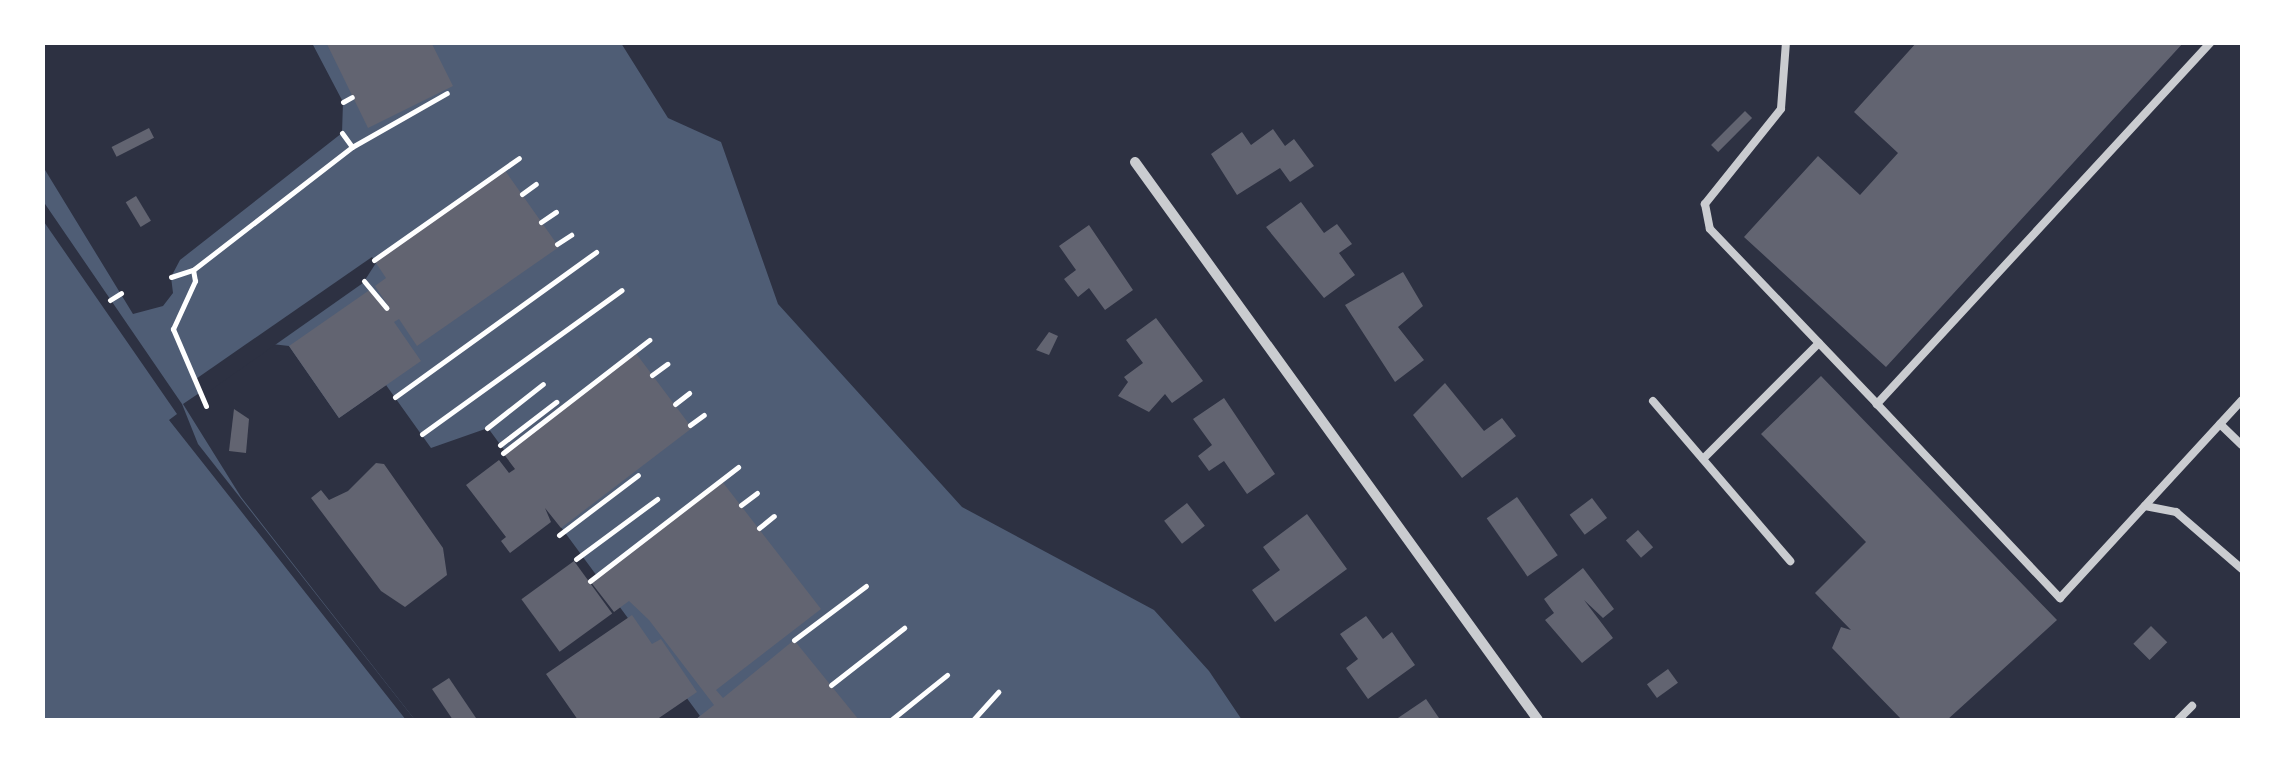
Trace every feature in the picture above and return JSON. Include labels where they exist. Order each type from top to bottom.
[{"type":"street","points":[[1135,162],[1538,720]]},
{"type":"lane","points":[[1786,42],[1782,109],[1705,204],[1710,229],[2060,598],[2242,400]]},
{"type":"lane","points":[[1876,404],[2211,42]]},
{"type":"lane","points":[[1703,460],[1818,343]]},
{"type":"lane","points":[[1652,401],[1790,561]]},
{"type":"lane","points":[[2220,424],[2242,445]]},
{"type":"lane","points":[[2145,506],[2176,512],[2242,569]]},
{"type":"lane","points":[[2178,720],[2192,706]]},
{"type":"path","points":[[171,277],[193,270],[352,147],[447,93]]},
{"type":"path","points":[[343,102],[352,97]]},
{"type":"path","points":[[342,133],[352,147]]},
{"type":"path","points":[[374,260],[519,158]]},
{"type":"path","points":[[522,194],[536,184]]},
{"type":"path","points":[[542,222],[556,212]]},
{"type":"path","points":[[557,244],[572,235]]},
{"type":"path","points":[[395,397],[596,252]]},
{"type":"path","points":[[193,270],[194,281],[173,329],[206,406]]},
{"type":"path","points":[[364,281],[388,308]]},
{"type":"path","points":[[422,434],[622,290]]},
{"type":"path","points":[[110,300],[120,293]]},
{"type":"path","points":[[503,453],[649,340]]},
{"type":"path","points":[[652,375],[667,364]]},
{"type":"path","points":[[488,428],[543,384]]},
{"type":"path","points":[[675,404],[689,393]]},
{"type":"path","points":[[500,445],[556,402]]},
{"type":"path","points":[[690,424],[704,415]]},
{"type":"path","points":[[590,581],[738,467]]},
{"type":"path","points":[[560,535],[638,475]]},
{"type":"path","points":[[741,505],[757,493]]},
{"type":"path","points":[[576,559],[657,499]]},
{"type":"path","points":[[759,528],[774,516]]},
{"type":"path","points":[[794,640],[866,586]]},
{"type":"path","points":[[830,685],[904,628]]},
{"type":"path","points":[[891,720],[948,675]]},
{"type":"path","points":[[973,720],[998,692]]},
{"type":"water","points":[[312,43],[621,43],[668,118],[721,142],[778,304],[962,507],[1154,610],[1209,671],[1242,720],[695,720],[700,716],[488,428],[431,448],[386,385],[339,418],[289,346],[272,344],[183,404],[241,497],[415,720],[43,720],[42,165],[133,314],[163,306],[173,293],[171,277],[180,260],[342,133],[343,102]]},
{"type":"pier","points":[[43,201],[182,404],[198,444],[415,720],[406,720],[169,420],[177,414],[42,219]]},
{"type":"pier","points":[[372,257],[376,263],[363,283],[201,397],[193,381]]},
{"type":"building","points":[[326,42],[431,42],[453,86],[368,128]]},
{"type":"building","points":[[1917,42],[2184,42],[1886,367],[1744,237],[1818,156],[1860,195],[1898,153],[1854,112]]},
{"type":"building","points":[[1745,111],[1752,118],[1718,152],[1711,145]]},
{"type":"building","points":[[149,128],[154,138],[117,157],[112,147]]},
{"type":"building","points":[[1273,129],[1285,146],[1294,139],[1314,166],[1290,182],[1280,168],[1237,195],[1211,154],[1242,132],[1251,145]]},
{"type":"building","points":[[504,169],[559,247],[417,346],[399,319],[394,322],[421,361],[339,418],[289,346],[371,289],[389,307],[375,286],[386,278],[374,260]]},
{"type":"building","points":[[136,196],[151,221],[141,227],[126,202]]},
{"type":"building","points":[[1301,202],[1324,233],[1337,224],[1352,244],[1339,253],[1355,275],[1324,298],[1266,227]]},
{"type":"building","points":[[1089,225],[1133,290],[1105,310],[1089,288],[1078,297],[1064,279],[1076,270],[1059,246]]},
{"type":"building","points":[[1403,272],[1423,306],[1398,327],[1424,360],[1395,382],[1345,305]]},
{"type":"building","points":[[1156,318],[1203,381],[1172,403],[1165,394],[1149,412],[1118,396],[1128,382],[1124,377],[1143,363],[1126,340]]},
{"type":"building","points":[[1049,332],[1058,336],[1049,355],[1036,350]]},
{"type":"building","points":[[635,352],[692,428],[561,528],[545,508],[551,522],[510,553],[501,541],[506,537],[466,485],[499,460],[509,473],[515,469],[503,453]]},
{"type":"building","points":[[1821,376],[2057,620],[1947,720],[1902,720],[1832,648],[1841,627],[1851,630],[1815,593],[1866,542],[1761,434]]},
{"type":"building","points":[[1445,383],[1484,431],[1502,418],[1516,436],[1462,478],[1413,415]]},
{"type":"building","points":[[1224,398],[1275,474],[1247,494],[1224,461],[1209,471],[1198,456],[1212,445],[1193,419]]},
{"type":"building","points":[[234,409],[249,419],[246,453],[229,451]]},
{"type":"building","points":[[376,463],[384,464],[443,548],[447,575],[405,607],[381,591],[311,498],[321,490],[329,500],[348,491]]},
{"type":"building","points":[[721,480],[821,609],[716,690],[723,698],[794,640],[859,720],[695,720],[714,705],[649,620],[629,601],[614,612],[590,581]]},
{"type":"building","points":[[1517,497],[1558,555],[1527,576],[1487,518]]},
{"type":"building","points":[[1592,498],[1607,518],[1585,535],[1570,515]]},
{"type":"building","points":[[1187,503],[1205,526],[1182,544],[1164,521]]},
{"type":"building","points":[[1307,514],[1347,569],[1275,622],[1252,590],[1280,570],[1263,547]]},
{"type":"building","points":[[1638,530],[1653,547],[1641,558],[1626,540]]},
{"type":"building","points":[[574,561],[612,614],[560,652],[521,599]]},
{"type":"building","points":[[1583,568],[1614,609],[1603,618],[1584,600],[1613,638],[1582,663],[1545,620],[1554,613],[1544,599]]},
{"type":"building","points":[[632,615],[652,644],[661,639],[697,692],[656,720],[578,720],[546,674]]},
{"type":"building","points":[[1366,616],[1383,639],[1392,632],[1415,665],[1368,699],[1346,668],[1358,659],[1340,634]]},
{"type":"building","points":[[2151,626],[2167,642],[2150,660],[2133,644]]},
{"type":"building","points":[[1668,669],[1678,683],[1657,698],[1647,684]]},
{"type":"building","points":[[449,678],[476,718],[453,720],[432,689]]},
{"type":"building","points":[[1426,699],[1439,718],[1395,720]]}]
